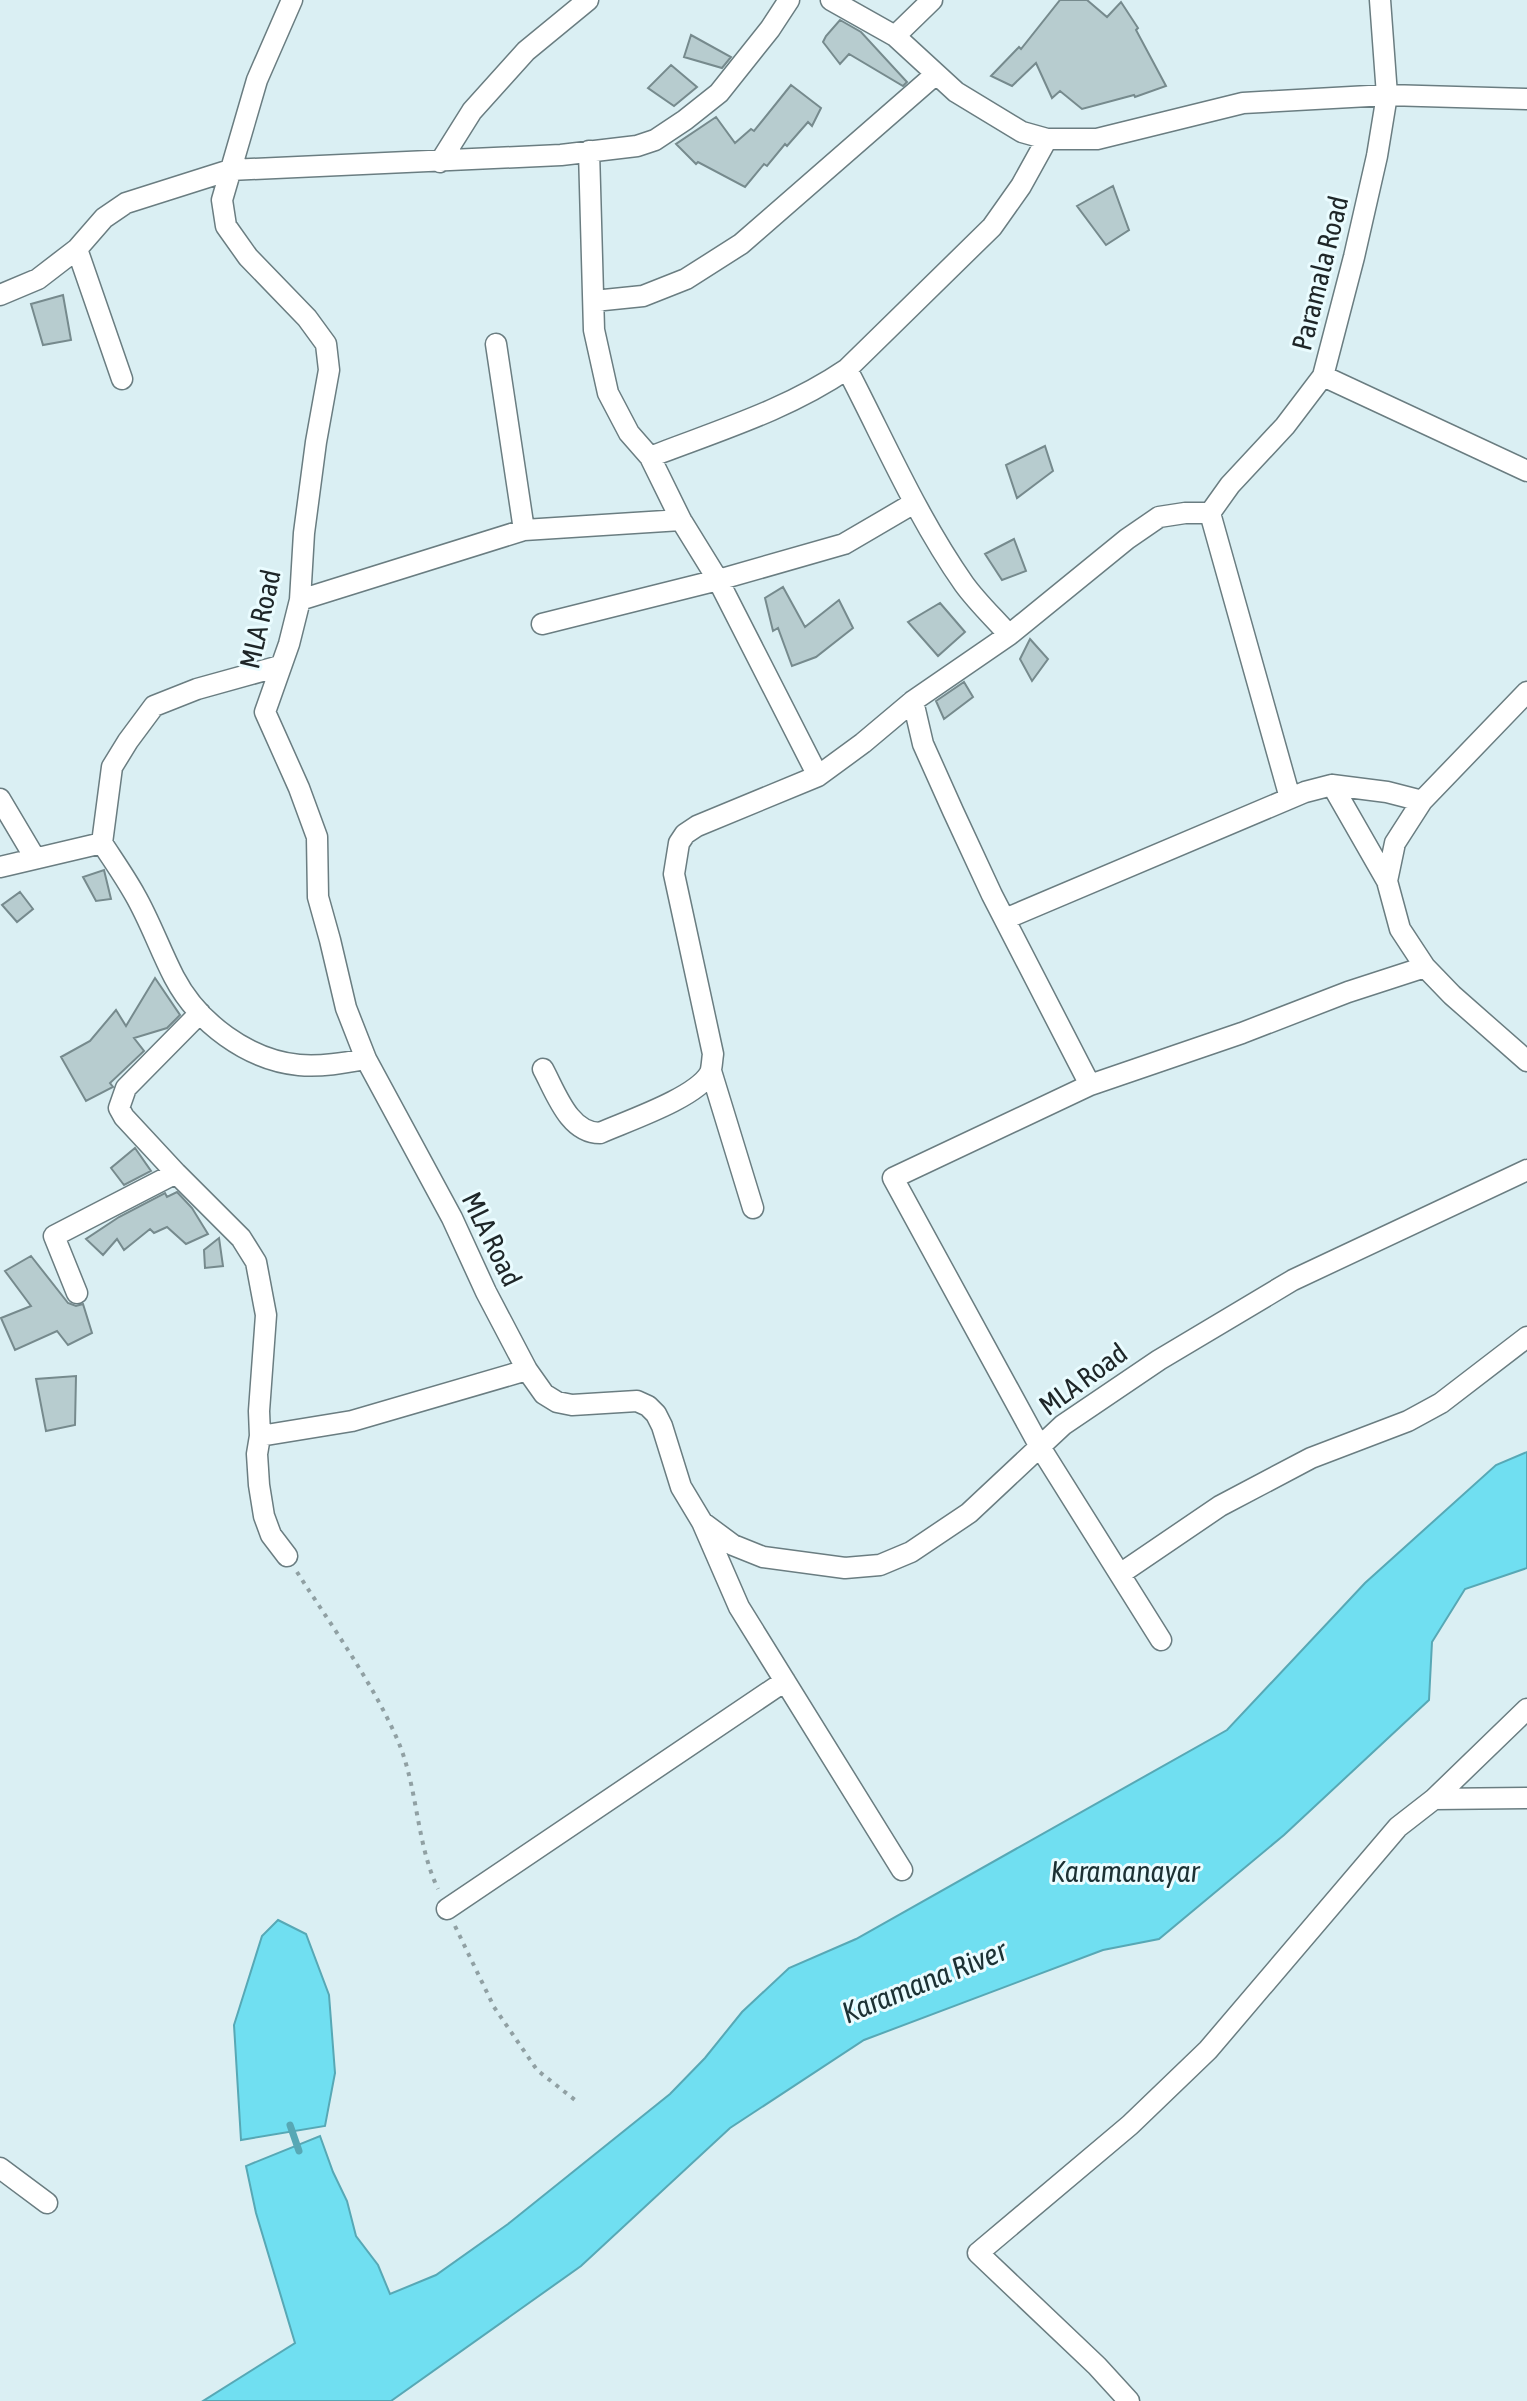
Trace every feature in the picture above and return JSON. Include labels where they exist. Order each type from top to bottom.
[{"type":"street","name":"MLA Road","points":[[292,0],[257,80],[222,200],[226,226],[248,257],[307,318],[326,344],[329,370],[304,533],[300,600],[289,644],[265,712],[317,837],[318,897],[346,1008],[366,1059],[452,1218],[527,1370],[544,1394],[557,1402],[572,1405],[637,1401],[648,1406],[662,1426],[681,1487],[702,1522],[733,1545],[763,1557],[845,1568],[880,1565],[911,1552],[969,1513],[1063,1425],[1159,1360],[1293,1280],[1527,1170]]},
{"type":"street","points":[[440,162],[472,111],[526,51],[588,0]]},
{"type":"street","points":[[0,295],[38,279],[77,249],[104,218],[126,203],[230,170],[440,162],[589,151],[637,146],[655,140],[719,93],[789,0]]},
{"type":"street","points":[[831,0],[895,36],[956,92],[1022,132],[1047,139],[1097,139],[1243,103],[1387,95],[1527,99]]},
{"type":"street","points":[[895,36],[932,0]]},
{"type":"street","name":"Paramala Road","points":[[1210,513],[1230,485],[1285,426],[1323,376],[1354,257],[1387,95],[1380,0]]},
{"type":"street","points":[[594,301],[643,296],[686,279],[741,244],[936,74]]},
{"type":"street","points":[[650,457],[766,413],[825,384],[847,369],[992,227],[1021,186],[1047,139]]},
{"type":"street","points":[[589,151],[594,330],[608,393],[629,433],[650,457],[681,520],[718,580],[818,776]]},
{"type":"street","points":[[77,249],[122,379]]},
{"type":"street","points":[[496,344],[524,530]]},
{"type":"street","points":[[847,369],[914,503],[966,587],[1009,635]]},
{"type":"street","points":[[1323,376],[1527,471]]},
{"type":"street","points":[[542,624],[718,580],[844,544],[914,503]]},
{"type":"street","points":[[753,1208],[711,1071],[713,1054],[674,874],[679,843],[685,834],[697,826],[818,776],[913,701],[1009,635],[1127,539],[1159,517],[1185,513],[1210,513],[1290,798]]},
{"type":"street","points":[[300,600],[524,530],[681,520]]},
{"type":"street","points":[[280,666],[197,689],[154,706],[112,767],[102,843],[135,895],[176,980],[211,1025],[246,1049],[275,1061],[302,1065],[366,1059]]},
{"type":"street","points":[[1387,881],[1395,843],[1422,801],[1527,692]]},
{"type":"street","points":[[913,701],[923,744],[1005,919],[1090,1085]]},
{"type":"street","points":[[1332,785],[1387,881],[1400,929],[1425,967],[1527,1061]]},
{"type":"street","points":[[1005,919],[1290,798],[1332,785],[1387,792],[1422,801]]},
{"type":"street","points":[[0,799],[35,858]]},
{"type":"street","points":[[0,867],[102,843]]},
{"type":"street","points":[[1161,1640],[1040,1447],[893,1178],[1090,1085],[1425,967]]},
{"type":"street","points":[[200,1013],[126,1088],[119,1108],[176,1173],[241,1238],[256,1262],[266,1315],[257,1454],[259,1485],[271,1535],[287,1556]]},
{"type":"street","points":[[543,1069],[576,1124],[591,1133],[600,1133],[678,1099],[701,1084],[711,1071]]},
{"type":"street","points":[[77,1293],[54,1236],[176,1173]]},
{"type":"street","points":[[1120,1574],[1220,1506],[1298,1464],[1408,1421],[1441,1403],[1527,1337]]},
{"type":"street","points":[[260,1436],[352,1421],[527,1370]]},
{"type":"street","points":[[702,1522],[739,1607],[902,1870]]},
{"type":"street","points":[[447,1909],[785,1681]]},
{"type":"street","points":[[1129,2401],[1097,2366],[978,2253],[1130,2125],[1208,2050],[1398,1827],[1434,1799],[1527,1709]]},
{"type":"street","points":[[1434,1799],[1527,1798]]},
{"type":"street","points":[[0,2168],[47,2203]]},
{"type":"path","points":[[287,1556],[356,1662],[398,1742],[419,1818],[429,1871],[494,2007],[537,2070],[575,2100]]},
{"type":"water","name":"Karamanayar","points":[[1527,1452],[1527,1568],[1465,1589],[1432,1642],[1429,1700],[1284,1835],[1159,1939],[1103,1950],[864,2040],[730,2128],[581,2266],[391,2401],[203,2401],[295,2343],[256,2213],[246,2166],[320,2136],[347,2201],[356,2236],[378,2265],[390,2294],[436,2275],[508,2224],[670,2094],[705,2058],[742,2012],[789,1968],[856,1939],[1227,1730],[1365,1583],[1496,1465]]},
{"type":"water","points":[[278,1920],[306,1934],[329,1995],[335,2073],[325,2126],[241,2140],[234,2025],[262,1936]]},
{"type":"building","points":[[1060,0],[1087,0],[1107,17],[1121,2],[1138,28],[1136,30],[1166,86],[1135,97],[1082,109],[1060,91],[1052,98],[1036,63],[1012,86],[991,76],[1019,47],[1021,49]]},
{"type":"building","points":[[840,20],[861,32],[907,82],[903,86],[849,54],[840,64],[823,42]]},
{"type":"building","points":[[691,35],[731,57],[722,68],[684,57]]},
{"type":"building","points":[[671,65],[697,87],[674,106],[648,88]]},
{"type":"building","points":[[791,85],[821,108],[812,126],[808,122],[745,187],[698,162],[696,164],[676,144],[716,117],[735,143],[751,129],[754,131]]},
{"type":"building","points":[[1113,186],[1129,230],[1106,245],[1077,206]]},
{"type":"building","points":[[63,295],[71,340],[43,345],[31,304]]},
{"type":"building","points":[[1045,446],[1053,471],[1017,498],[1006,465]]},
{"type":"building","points":[[1014,539],[1026,571],[1002,580],[985,554]]},
{"type":"building","points":[[783,587],[805,627],[839,600],[853,628],[816,657],[792,666],[778,628],[773,631],[765,598]]},
{"type":"building","points":[[940,603],[965,632],[938,656],[908,622]]},
{"type":"building","points":[[1030,639],[1048,659],[1032,681],[1020,659]]},
{"type":"building","points":[[964,682],[973,697],[944,719],[936,701]]},
{"type":"building","points":[[104,870],[111,899],[96,901],[83,877]]},
{"type":"building","points":[[20,892],[33,909],[17,922],[2,905]]},
{"type":"building","points":[[155,978],[180,1015],[167,1028],[134,1038],[144,1051],[110,1083],[113,1087],[86,1101],[61,1057],[90,1041],[116,1010],[126,1026]]},
{"type":"building","points":[[135,1148],[151,1171],[124,1185],[111,1168]]},
{"type":"building","points":[[177,1192],[192,1208],[208,1234],[186,1244],[167,1227],[154,1233],[150,1229],[124,1250],[117,1239],[103,1255],[86,1239],[119,1217],[165,1193],[167,1197]]},
{"type":"building","points":[[219,1238],[223,1266],[205,1268],[204,1250]]},
{"type":"building","points":[[31,1256],[68,1303],[76,1306],[83,1304],[92,1333],[68,1345],[57,1331],[15,1350],[1,1318],[31,1306],[5,1271]]},
{"type":"building","points":[[76,1376],[75,1425],[46,1431],[36,1379]]},
{"type":"waterway","points":[[290,2125],[299,2151]]},
{"type":"water label","name":"Karamana River","points":[[924,1981]]}]
